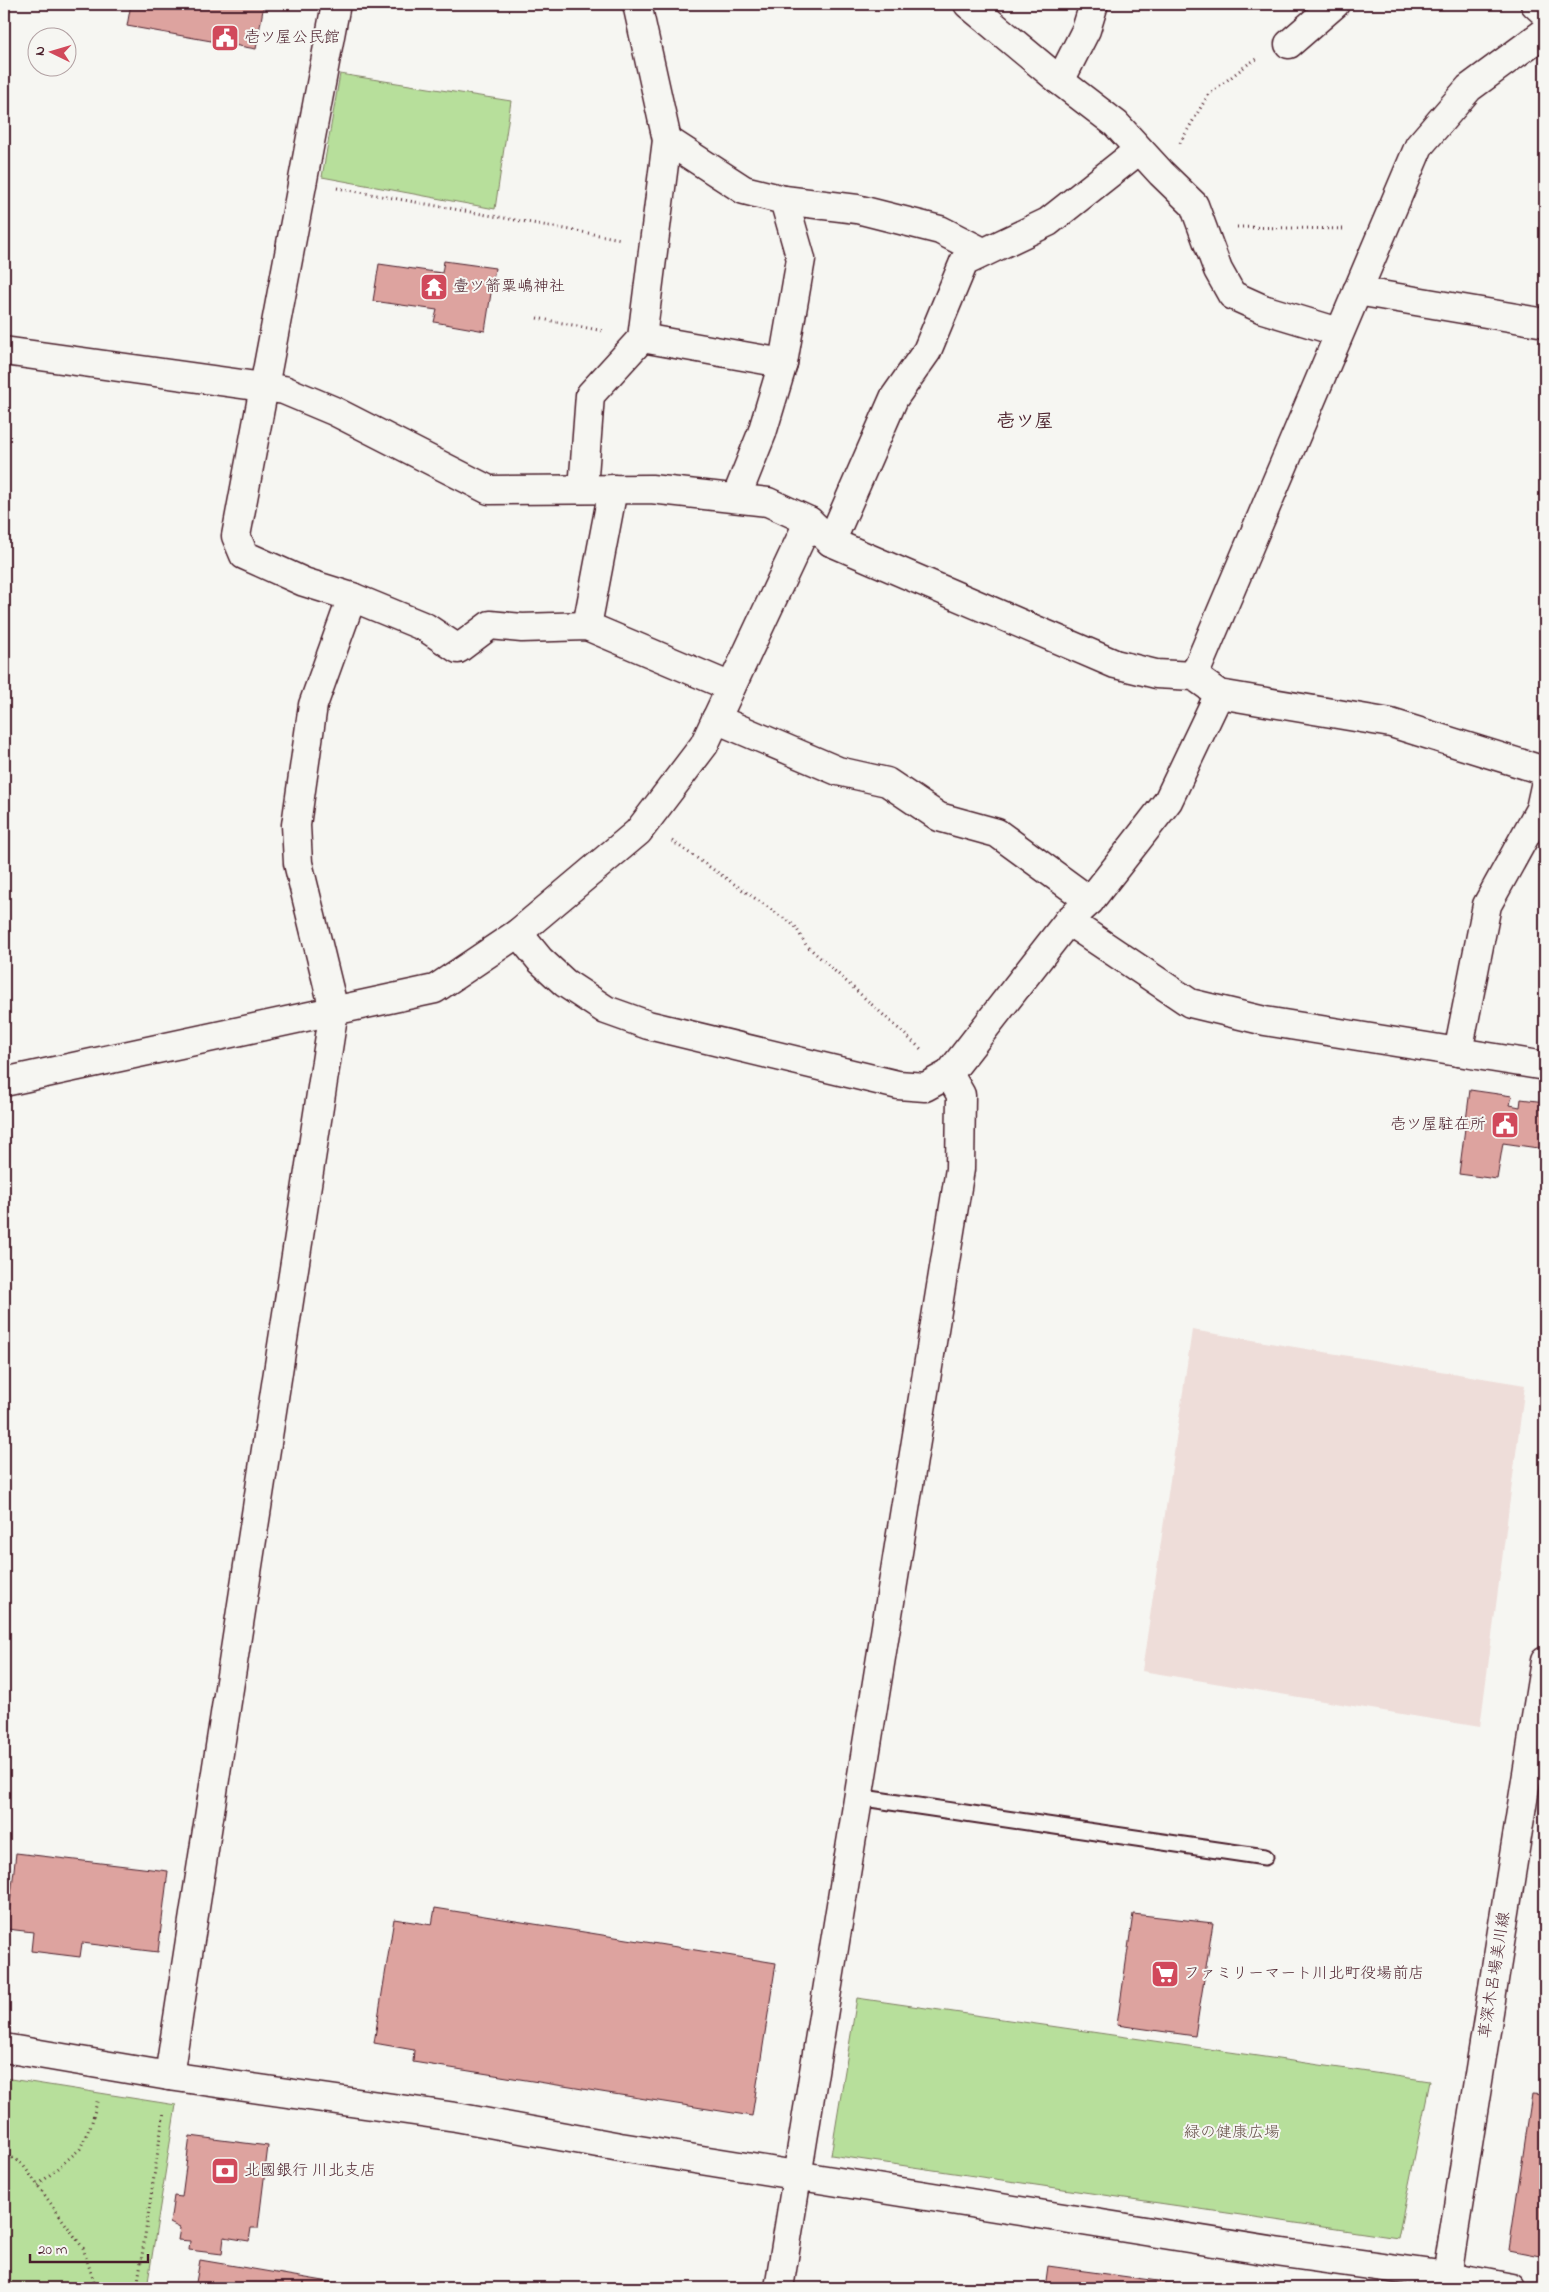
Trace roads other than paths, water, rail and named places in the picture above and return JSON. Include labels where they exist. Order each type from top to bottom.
[{"type":"street","points":[[336,4],[236,536],[244,555],[304,582],[352,597],[425,627],[458,649],[490,625],[522,628],[586,626],[731,687]]},
{"type":"street","points":[[583,489],[590,395],[642,338],[667,140],[637,4]]},
{"type":"street","points":[[968,4],[1060,81],[1116,124],[1160,174],[1194,205],[1218,270],[1232,295],[1263,309],[1339,332]]},
{"type":"street","points":[[1060,81],[1086,30],[1094,4]]},
{"type":"street","points":[[1289,44],[1335,4]]},
{"type":"street","points":[[1535,4],[1545,13]]},
{"type":"street","points":[[1194,676],[1339,332],[1420,146],[1469,88],[1545,32]]},
{"type":"street","points":[[667,140],[744,190],[784,200],[857,209],[940,230],[983,252]]},
{"type":"street","points":[[831,542],[894,398],[927,351],[964,262],[1048,222],[1139,150]]},
{"type":"street","points":[[736,498],[762,433],[783,363],[801,259],[784,200]]},
{"type":"street","points":[[1357,291],[1545,323]]},
{"type":"street","points":[[642,338],[783,363]]},
{"type":"street","points":[[4,351],[284,390],[334,411],[489,490],[651,490],[768,502],[809,521],[831,542],[1115,664],[1156,674],[1194,676],[1220,694],[1391,723],[1545,771]]},
{"type":"street","points":[[586,626],[613,489]]},
{"type":"street","points":[[4,1082],[435,989],[518,933],[638,832],[704,745],[809,521]]},
{"type":"street","points":[[169,2076],[334,1010],[298,863],[296,825],[313,706],[352,597]]},
{"type":"street","points":[[518,933],[540,960],[565,983],[606,1010],[648,1025],[898,1085],[925,1087],[949,1074],[1068,921],[1090,901],[1168,801],[1220,694]]},
{"type":"street","points":[[716,719],[838,772],[887,782],[939,817],[997,833],[1090,901]]},
{"type":"street","points":[[1458,1052],[1488,905],[1540,809],[1545,786]]},
{"type":"street","points":[[1068,921],[1190,1003],[1265,1021],[1545,1066]]},
{"type":"street","points":[[779,2288],[960,1168],[960,1095],[949,1074]]},
{"type":"street","name":"草深木呂場美川線","points":[[1446,2282],[1545,1661]]},
{"type":"street","points":[[4,2048],[169,2076],[456,2118],[620,2147],[1276,2252],[1446,2282],[1512,2288]]},
{"type":"lane","points":[[857,1797],[1265,1857]]},
{"type":"place","name":"壱ツ屋公民館","points":[[225,38]]},
{"type":"place","name":"壹ツ箭粟嶋神社","points":[[434,287]]},
{"type":"place","name":"壱ツ屋駐在所","points":[[1505,1125]]},
{"type":"place","name":"ファミリーマート川北町役場前店","points":[[1165,1974]]},
{"type":"place","name":"北國銀行 川北支店","points":[[225,2171]]},
{"type":"district","name":"壱ツ屋","points":[[1025,422]]},
{"type":"park label","name":"緑の健康広場","points":[[1232,2133]]}]
